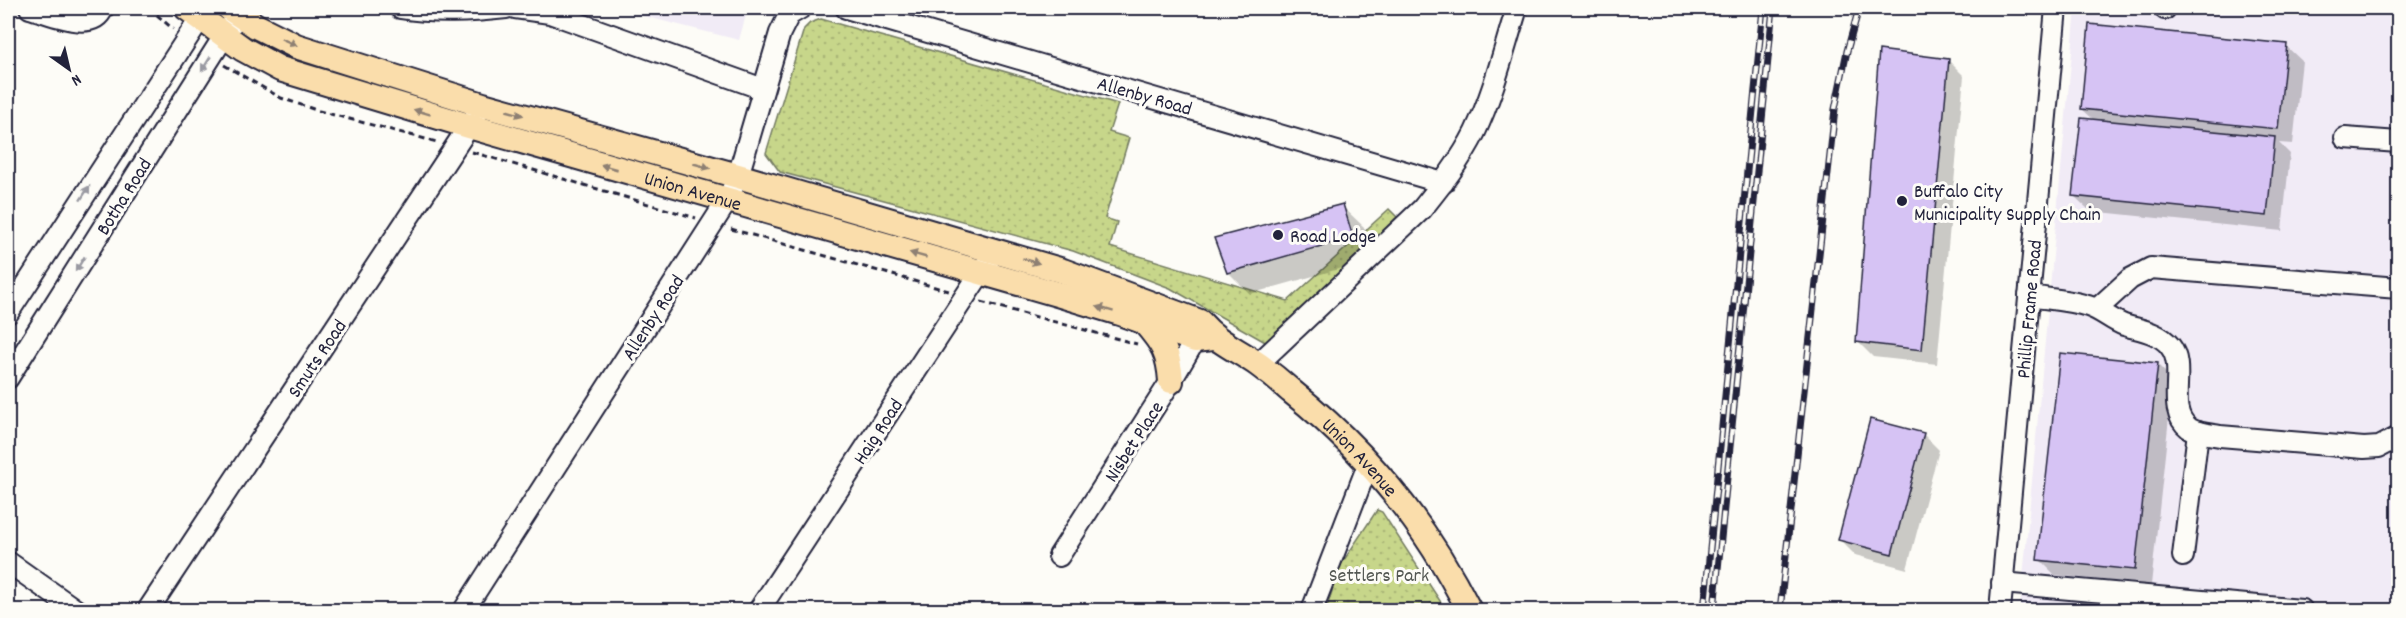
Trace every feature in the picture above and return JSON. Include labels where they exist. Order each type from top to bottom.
[{"type":"main road","name":"Union Avenue","points":[[198,11],[243,49],[280,69],[469,126],[981,273],[1141,334],[1203,333]]},
{"type":"main road","name":"Union Avenue","points":[[233,11],[256,26],[296,46],[483,105],[738,176],[1063,271],[1203,333],[1258,364],[1340,431],[1369,462],[1424,534],[1469,610]]},
{"type":"main road","points":[[1141,334],[1166,349],[1170,359],[1171,381]]},
{"type":"street","points":[[30,8],[80,21],[89,21],[98,17],[103,8]]},
{"type":"street","points":[[400,8],[420,11],[467,12],[506,8]]},
{"type":"street","points":[[515,8],[550,13],[763,89]]},
{"type":"street","name":"Allenby Road","points":[[846,8],[1443,183]]},
{"type":"street","points":[[1258,364],[1422,209],[1443,183],[1475,132],[1490,97],[1517,8]]},
{"type":"street","name":"Phillip Frame Road","points":[[2000,610],[2056,8]]},
{"type":"street","name":"Allenby Road","points":[[464,610],[727,201],[738,176],[780,33],[793,10]]},
{"type":"street","name":"Botha Road","points":[[8,313],[185,40],[198,11]]},
{"type":"street","name":"Botha Road","points":[[8,378],[210,58],[224,35],[233,11]]},
{"type":"street","name":"Smuts Road","points":[[148,610],[483,105]]},
{"type":"street","points":[[2345,138],[2398,142]]},
{"type":"street","name":"Haig Road","points":[[759,610],[995,250]]},
{"type":"street","points":[[2097,309],[2130,279],[2151,268],[2398,288]]},
{"type":"street","points":[[2029,296],[2086,305],[2122,324],[2152,333],[2163,339],[2171,347],[2176,360],[2178,405],[2181,418],[2188,427],[2198,432],[2220,436],[2364,448],[2379,447],[2398,437]]},
{"type":"street","name":"Nisbet Place","points":[[1059,556],[1203,333]]},
{"type":"street","points":[[2183,556],[2198,432]]},
{"type":"street","points":[[1310,608],[1369,462]]},
{"type":"street","points":[[8,562],[76,610]]},
{"type":"street","points":[[2002,583],[2302,610]]},
{"type":"path","points":[[149,8],[185,40]]},
{"type":"path","points":[[210,58],[281,98],[319,111],[455,147],[685,213],[712,224],[851,262],[999,308],[1141,334]]},
{"type":"shaded area","points":[[611,8],[748,8],[739,40]]},
{"type":"shaded area","points":[[2076,8],[2398,8],[2398,610],[2020,610]]},
{"type":"green space","points":[[821,19],[1118,104],[1109,132],[1129,138],[1105,218],[1117,222],[1110,247],[1288,301],[1389,209],[1399,219],[1267,343],[1170,288],[1073,251],[780,172],[766,153],[804,29],[810,23]]},
{"type":"green space","name":"Settlers Park","points":[[1377,510],[1382,512],[1446,610],[1326,610],[1340,566]]},
{"type":"building","points":[[2089,24],[2287,44],[2278,129],[2081,109]]},
{"type":"building","name":"Buffalo City Municipality Supply Chain","points":[[1879,50],[1949,59],[1922,350],[1856,342]]},
{"type":"building","points":[[2081,118],[2275,137],[2267,216],[2072,196]]},
{"type":"building","name":"Road Lodge","points":[[1343,204],[1353,237],[1227,273],[1214,238]]},
{"type":"building","points":[[2060,353],[2158,363],[2135,570],[2037,560]]},
{"type":"building","points":[[1870,419],[1924,433],[1892,554],[1838,540]]},
{"type":"railway","points":[[1704,610],[1763,8]]},
{"type":"railway","points":[[1714,610],[1773,8]]},
{"type":"railway","points":[[1780,610],[1835,109],[1859,8]]},
{"type":"place","name":"Buffalo City Municipality Supply Chain","points":[[1902,201]]},
{"type":"place","name":"Road Lodge","points":[[1278,235]]}]
